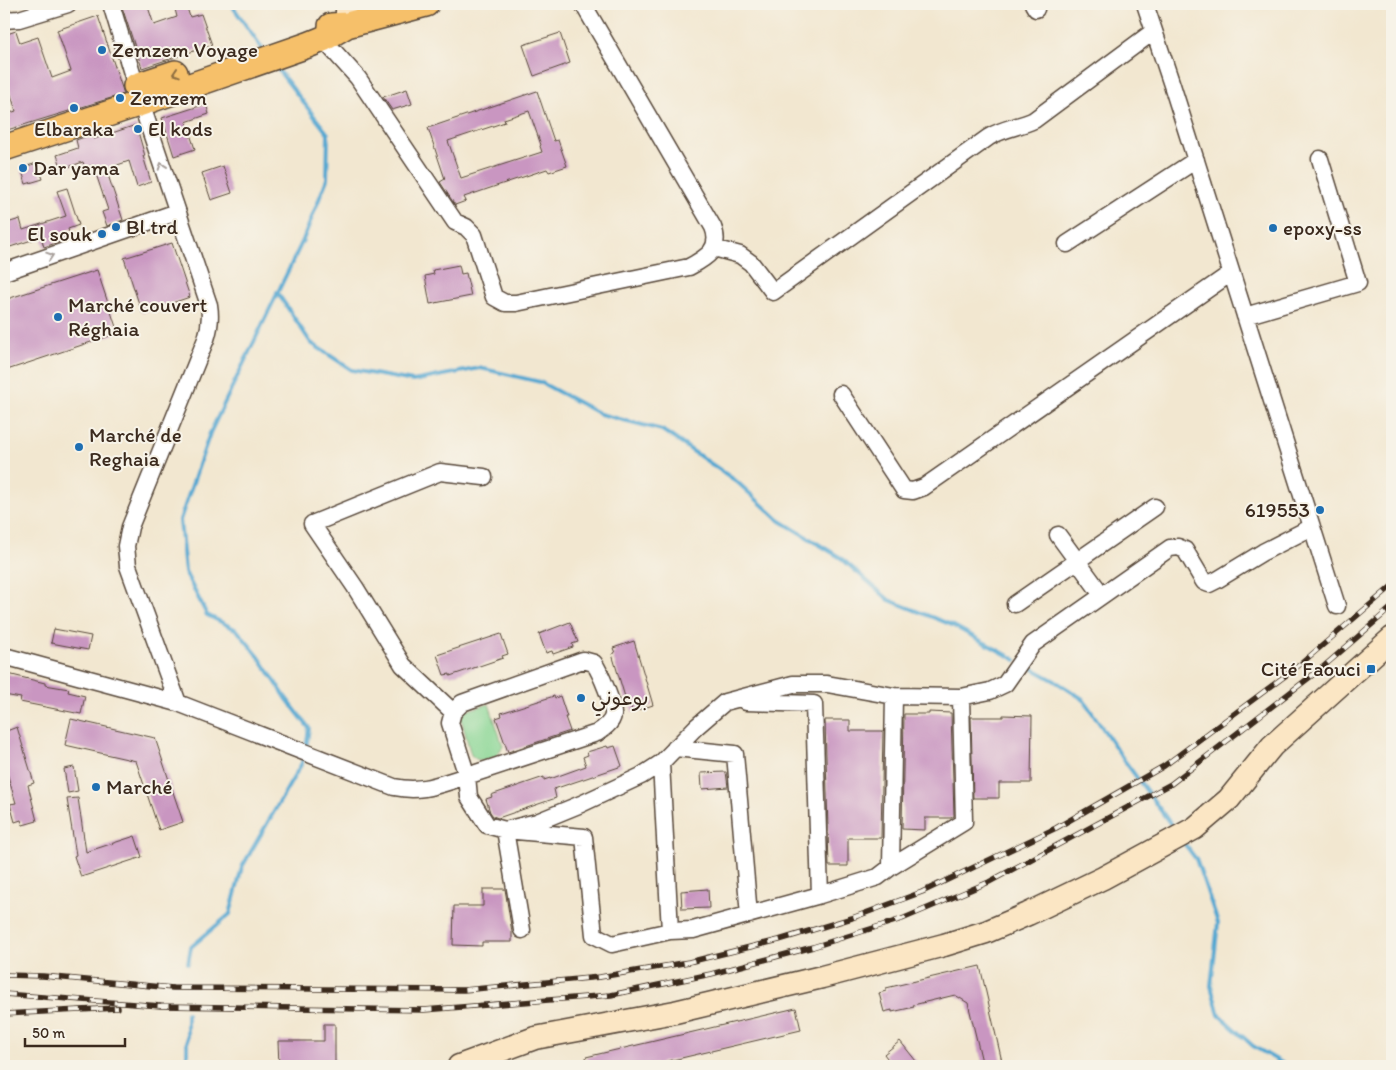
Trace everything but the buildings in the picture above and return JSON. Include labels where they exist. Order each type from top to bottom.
[{"type":"main road","points":[[293,43],[316,29],[348,14],[426,4]]},
{"type":"main road","points":[[4,148],[138,94],[293,43],[323,39],[348,14]]},
{"type":"main road","points":[[459,1066],[535,1038],[693,1007],[822,977],[944,945],[984,932],[1028,914],[1195,828],[1229,799],[1272,746],[1392,638]]},
{"type":"street","points":[[4,20],[19,20],[68,4]]},
{"type":"street","points":[[111,4],[138,94],[209,305],[209,331],[130,527],[126,546],[128,566],[178,703]]},
{"type":"street","points":[[323,39],[358,78],[455,222],[466,227],[474,235],[494,297],[505,303],[516,303],[689,267],[703,259],[714,248],[717,236],[583,4]]},
{"type":"street","points":[[1145,4],[1337,606]]},
{"type":"street","points":[[714,248],[740,255],[751,263],[773,292],[989,137],[1000,131],[1024,125],[1034,120],[1154,31]]},
{"type":"street","points":[[1245,316],[1358,283],[1320,159]]},
{"type":"street","points":[[1067,244],[1196,160]]},
{"type":"street","points":[[4,272],[177,212]]},
{"type":"street","points":[[841,394],[904,490],[913,491],[924,487],[1231,273]]},
{"type":"street","points":[[453,712],[403,665],[355,587],[312,524],[440,472],[484,477]]},
{"type":"street","points":[[1015,604],[1155,507]]},
{"type":"street","points":[[505,830],[537,822],[641,776],[661,763],[696,727],[726,702],[793,684],[827,684],[894,696],[961,697],[990,691],[1006,684],[1034,644],[1170,548],[1178,547],[1185,550],[1204,582],[1210,584],[1262,552],[1312,527]]},
{"type":"street","points":[[1058,535],[1102,595]]},
{"type":"street","points":[[4,656],[178,703],[394,787],[407,790],[421,790],[467,776],[597,733],[607,726],[613,717],[611,704],[599,671],[594,663],[583,660],[462,703],[453,712],[450,724],[467,776],[469,797],[486,825],[505,830],[584,837],[594,935],[612,944],[670,931],[693,930],[878,877],[964,822],[961,697]]},
{"type":"street","points":[[891,867],[894,696]]},
{"type":"street","points":[[726,702],[814,704],[820,895]]},
{"type":"street","points":[[675,748],[735,754],[749,914]]},
{"type":"street","points":[[661,763],[670,931]]},
{"type":"street","points":[[505,830],[522,930]]},
{"type":"green space","points":[[489,704],[503,746],[496,756],[484,761],[476,759],[471,755],[461,718],[465,711]]},
{"type":"waterway","points":[[231,4],[264,51]]},
{"type":"waterway","points":[[276,67],[328,134],[327,179],[303,240],[210,433],[180,520],[185,572],[207,615],[237,630],[259,657],[286,698],[309,728],[306,748]]},
{"type":"waterway","points":[[277,292],[311,343],[352,370],[413,381],[480,368],[540,382],[600,414],[662,430],[736,481],[779,520],[841,558],[889,600],[952,625],[1016,660]]},
{"type":"waterway","points":[[1024,664],[1083,699],[1124,760],[1175,830]]},
{"type":"waterway","points":[[188,963],[191,947],[230,914],[242,867],[302,763],[303,757]]},
{"type":"waterway","points":[[1183,842],[1196,859],[1218,923],[1211,986],[1219,1015],[1253,1046],[1287,1066]]},
{"type":"waterway","points":[[187,1013],[187,1066]]},
{"type":"railway","points":[[4,975],[43,976],[173,988],[464,990],[600,977],[689,962],[779,940],[852,918],[922,892],[1056,828],[1164,766],[1297,667],[1392,586]]},
{"type":"railway","points":[[4,994],[161,1006],[424,1010],[611,995],[711,974],[813,947],[902,919],[989,882],[1171,784],[1323,667],[1392,607]]},
{"type":"railway","points":[[4,1014],[118,1008]]},
{"type":"place","name":"Zemzem Voyage","points":[[102,50]]},
{"type":"place","name":"Zemzem","points":[[120,98]]},
{"type":"place","name":"Elbaraka","points":[[74,108]]},
{"type":"place","name":"El kods","points":[[138,129]]},
{"type":"place","name":"Dar yama","points":[[23,168]]},
{"type":"place","name":"Bl trd","points":[[116,227]]},
{"type":"place","name":"epoxy-ss","points":[[1273,228]]},
{"type":"place","name":"El souk","points":[[102,234]]},
{"type":"place","name":"Marché couvert Réghaia","points":[[58,317]]},
{"type":"place","name":"Marché de Reghaia","points":[[79,447]]},
{"type":"place","name":"619553","points":[[1320,510]]},
{"type":"place","name":"Cité Faouci","points":[[1371,669]]},
{"type":"place","name":"بوعوني","points":[[581,698]]},
{"type":"place","name":"Marché","points":[[96,787]]}]
